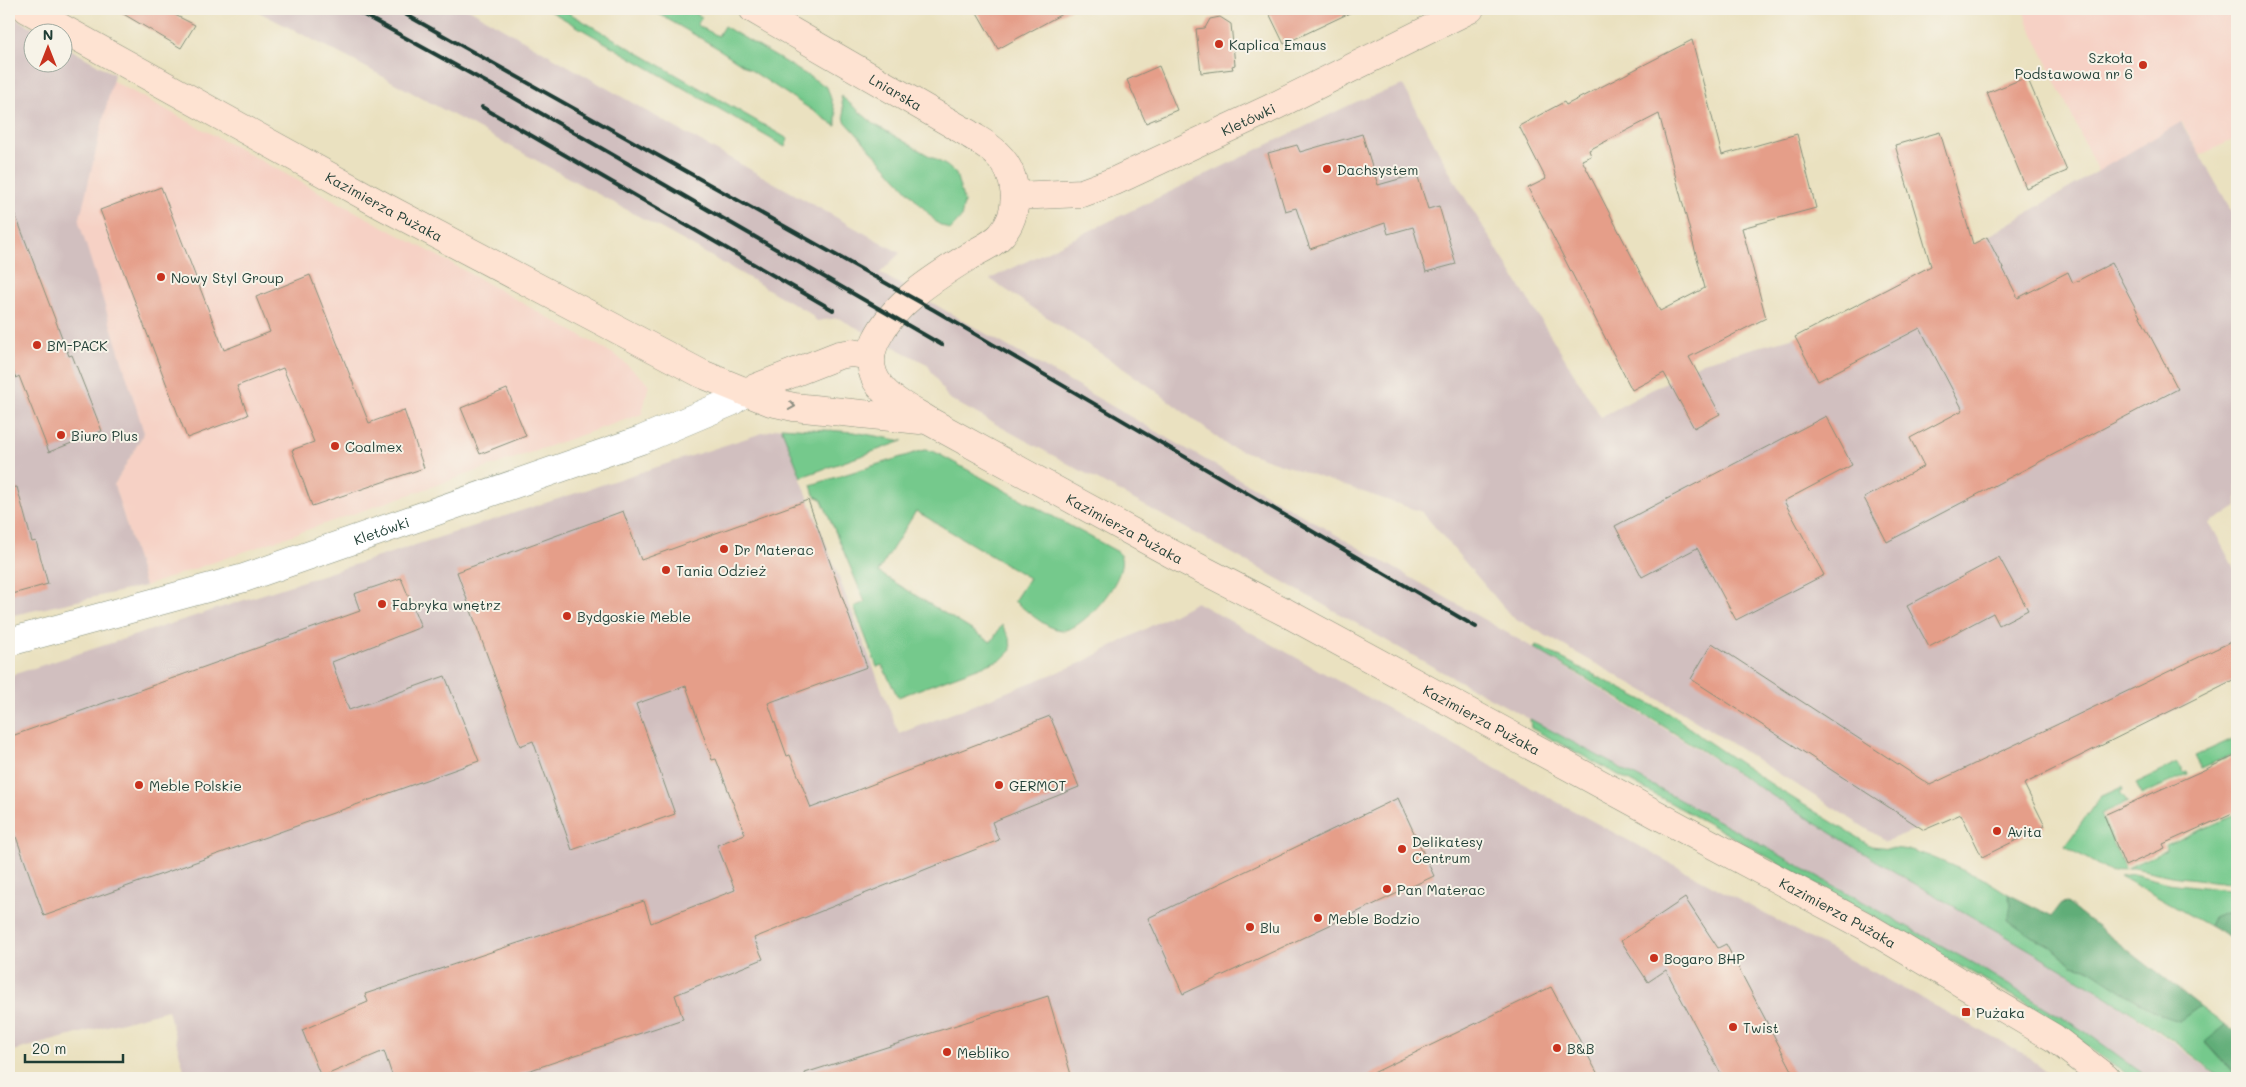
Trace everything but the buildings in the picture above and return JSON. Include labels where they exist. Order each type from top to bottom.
[{"type":"street","name":"Kazimierza Pużaka","points":[[27,9],[385,207],[688,367],[770,402],[794,407],[929,421]]},
{"type":"street","name":"Lniarska","points":[[753,9],[948,121],[997,154],[1007,167],[1015,196]]},
{"type":"street","name":"Kletówki","points":[[1015,196],[1082,192],[1115,181],[1267,110],[1470,9]]},
{"type":"street","points":[[745,392],[840,355],[852,353],[871,356],[879,333],[891,316],[921,288],[1002,234],[1014,208],[1015,196]]},
{"type":"street","name":"Kazimierza Pużaka","points":[[871,356],[871,366],[880,387],[890,396],[929,421],[1174,555],[1285,612],[1688,832],[1867,926],[2054,1038],[2106,1078]]},
{"type":"street","name":"Kletówki","points":[[9,642],[244,578],[641,440],[731,402],[745,392]]},
{"type":"shaded area","points":[[253,9],[469,9],[676,128],[900,253],[880,273],[1544,654],[1895,872],[2035,951],[2111,999],[2222,1078],[2149,1078],[2087,1033],[1976,965],[1735,830],[1435,668],[1255,566],[948,398],[927,364],[838,318],[817,321],[808,312],[684,241],[356,62]]},
{"type":"shaded area","name":"Szkoła Podstawowa nr 6","points":[[2022,9],[2237,9],[2237,138],[2200,155],[2182,122],[2098,172]]},
{"type":"shaded area","points":[[9,15],[22,22],[22,72],[72,72],[72,50],[114,74],[79,222],[144,433],[114,485],[145,586],[9,616]]},
{"type":"shaded area","points":[[111,80],[438,256],[617,356],[649,384],[642,414],[145,586],[114,485],[144,433],[56,199]]},
{"type":"shaded area","points":[[1403,85],[1454,180],[1601,417],[1703,362],[1795,337],[1987,237],[2181,122],[2237,220],[2237,507],[2210,523],[2237,574],[2237,679],[1992,800],[1886,841],[1678,710],[1511,616],[1422,512],[1228,446],[1152,388],[990,279],[1358,101]]},
{"type":"shaded area","points":[[781,427],[899,734],[1081,663],[1196,602],[1509,776],[2026,1055],[2052,1078],[186,1078],[168,1010],[9,1052],[9,676]]},
{"type":"green space","points":[[547,9],[562,9],[788,139],[785,147]]},
{"type":"green space","points":[[650,9],[688,9],[702,17],[697,25],[718,36],[724,26],[827,87],[836,114],[836,126],[714,46]]},
{"type":"green space","points":[[841,96],[874,124],[947,166],[956,174],[964,202],[961,218],[950,230],[937,223],[845,121]]},
{"type":"green space","points":[[781,427],[854,432],[903,441],[801,477]]},
{"type":"green space","points":[[924,450],[933,451],[1118,552],[1121,560],[1120,572],[1105,597],[1084,620],[1064,630],[1057,629],[1031,615],[1014,601],[1029,578],[916,511],[878,572],[991,642],[1002,625],[1010,639],[1011,650],[1002,659],[898,697],[882,665],[877,667],[854,607],[865,602],[822,500],[814,495],[811,485]]},
{"type":"green space","points":[[1536,645],[1674,716],[1704,739],[1783,792],[1871,846],[1911,850],[1986,880],[2008,894],[2011,905],[2031,936],[2051,946],[2072,965],[2087,968],[2156,1013],[2179,1021],[2200,1006],[2226,1025],[2205,1043],[2237,1078],[2222,1078],[2183,1048],[2103,994],[1895,872],[1625,702],[1534,648]]},
{"type":"green space","points":[[1530,719],[1735,830],[1976,965],[2087,1033],[2149,1078],[2133,1078],[2015,997],[1704,821],[1531,728]]},
{"type":"green space","points":[[2237,737],[2237,753],[2201,768],[2195,756]]},
{"type":"green space","points":[[2178,763],[2183,773],[2187,772],[2188,774],[2141,795],[2136,783]]},
{"type":"green space","points":[[2122,787],[2123,790],[2120,792],[2128,802],[2101,814],[2125,869],[2112,873],[2065,846],[2100,797]]},
{"type":"green space","points":[[2237,814],[2237,884],[2171,876],[2127,868],[2167,850],[2166,845]]},
{"type":"green space","points":[[2133,874],[2168,883],[2237,891],[2232,904],[2234,909],[2213,917],[2209,926],[2120,876]]},
{"type":"green space","points":[[2008,894],[2052,916],[2061,904],[2067,903],[2200,1006],[2179,1021],[2156,1013],[2087,968],[2072,965],[2051,946],[2031,936],[2008,920],[2011,905]]},
{"type":"green space","points":[[2237,896],[2237,942],[2209,926],[2213,917],[2234,909],[2232,904]]},
{"type":"green space","points":[[2226,1025],[2237,1034],[2237,1077],[2205,1042]]},
{"type":"railway","points":[[353,9],[504,92],[942,345]]},
{"type":"railway","points":[[396,9],[934,310],[1476,627]]},
{"type":"railway","points":[[482,107],[833,310]]},
{"type":"place","name":"Kaplica Emaus","points":[[1219,44]]},
{"type":"place","name":"Szkoła Podstawowa nr 6","points":[[2143,65]]},
{"type":"place","name":"Dachsystem","points":[[1327,169]]},
{"type":"place","name":"Nowy Styl Group","points":[[161,277]]},
{"type":"place","name":"BM-PACK","points":[[37,345]]},
{"type":"place","name":"Biuro Plus","points":[[61,435]]},
{"type":"place","name":"Coalmex","points":[[335,446]]},
{"type":"place","name":"Dr Materac","points":[[724,549]]},
{"type":"place","name":"Tania Odzież","points":[[666,570]]},
{"type":"place","name":"Fabryka wnętrz","points":[[382,604]]},
{"type":"place","name":"Bydgoskie Meble","points":[[567,616]]},
{"type":"place","name":"Meble Polskie","points":[[139,785]]},
{"type":"place","name":"GERMOT","points":[[999,785]]},
{"type":"place","name":"Avita","points":[[1997,831]]},
{"type":"place","name":"Delikatesy Centrum","points":[[1402,849]]},
{"type":"place","name":"Pan Materac","points":[[1387,889]]},
{"type":"place","name":"Meble Bodzio","points":[[1318,918]]},
{"type":"place","name":"Blu","points":[[1250,927]]},
{"type":"place","name":"Bogaro BHP","points":[[1654,958]]},
{"type":"place","name":"Pużaka","points":[[1966,1012]]},
{"type":"place","name":"Twist","points":[[1733,1027]]},
{"type":"place","name":"B&B","points":[[1557,1048]]},
{"type":"place","name":"Mebliko","points":[[947,1052]]}]
